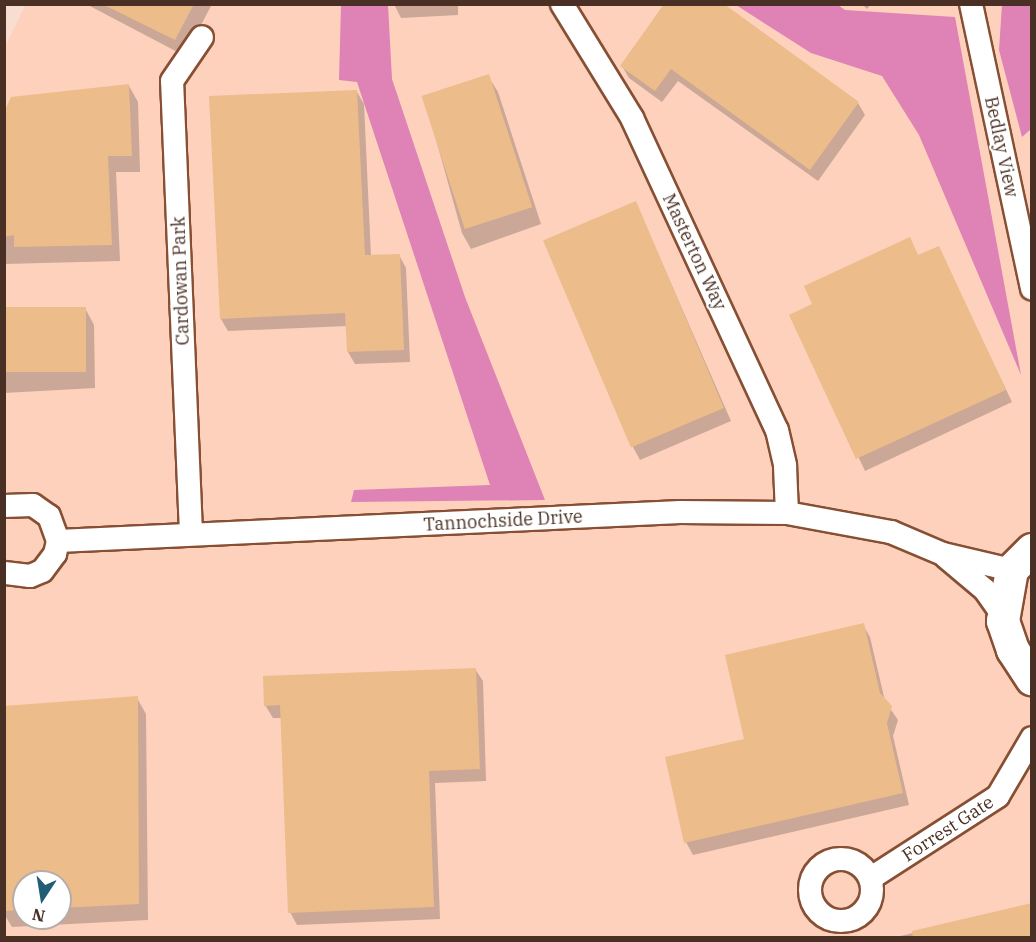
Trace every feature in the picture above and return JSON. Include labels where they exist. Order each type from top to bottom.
[{"type":"street","name":"Masterton Way","points":[[562,4],[632,118],[777,429],[785,466],[787,513]]},
{"type":"street","name":"Bedlay View","points":[[971,4],[1032,290]]},
{"type":"street","name":"Cardowan Park","points":[[191,533],[172,81],[202,37]]},
{"type":"street","points":[[4,506],[33,505],[49,516],[58,541],[55,554],[42,571],[30,576],[4,573]]},
{"type":"street","name":"Tannochside Drive","points":[[58,541],[191,533],[681,512],[787,513],[891,532],[943,554],[985,590],[1004,617],[1013,650],[1032,679]]},
{"type":"street","name":"Tannochside Drive","points":[[943,554],[1022,560],[1004,617]]},
{"type":"street","name":"Forrest Gate","points":[[871,878],[998,796],[1032,738]]},
{"type":"shaded area","points":[[26,4],[1031,5],[1031,937],[5,937],[4,49]]},
{"type":"shaded area","points":[[341,5],[388,5],[392,79],[465,297],[545,500],[351,502],[354,490],[490,485],[357,82],[339,80]]},
{"type":"shaded area","points":[[736,5],[838,5],[845,10],[955,17],[1021,375],[919,135],[882,76],[811,53]]},
{"type":"shaded area","points":[[1002,5],[1031,5],[1031,129],[1022,137],[999,50]]},
{"type":"building","points":[[102,4],[194,4],[175,40]]},
{"type":"building","points":[[664,4],[724,4],[859,102],[810,170],[671,69],[655,91],[620,66]]},
{"type":"building","points":[[489,74],[532,207],[465,229],[421,96]]},
{"type":"building","points":[[129,84],[132,156],[108,156],[112,245],[14,247],[14,235],[4,237],[4,112],[11,97]]},
{"type":"building","points":[[357,90],[365,255],[400,254],[404,350],[347,352],[345,313],[220,319],[209,96]]},
{"type":"building","points":[[636,201],[724,408],[631,448],[543,240]]},
{"type":"building","points":[[910,237],[918,255],[939,246],[1006,390],[856,459],[789,315],[812,304],[804,286]]},
{"type":"building","points":[[4,307],[86,307],[86,372],[4,372]]},
{"type":"building","points":[[864,623],[880,693],[892,706],[887,723],[903,793],[684,843],[665,757],[744,739],[725,655]]},
{"type":"building","points":[[476,668],[480,769],[429,771],[434,907],[288,913],[280,705],[264,706],[263,676]]},
{"type":"building","points":[[138,696],[139,904],[72,907],[72,870],[12,870],[12,911],[4,911],[4,706]]},
{"type":"building","points":[[1032,903],[1032,938],[913,938],[912,931]]}]
